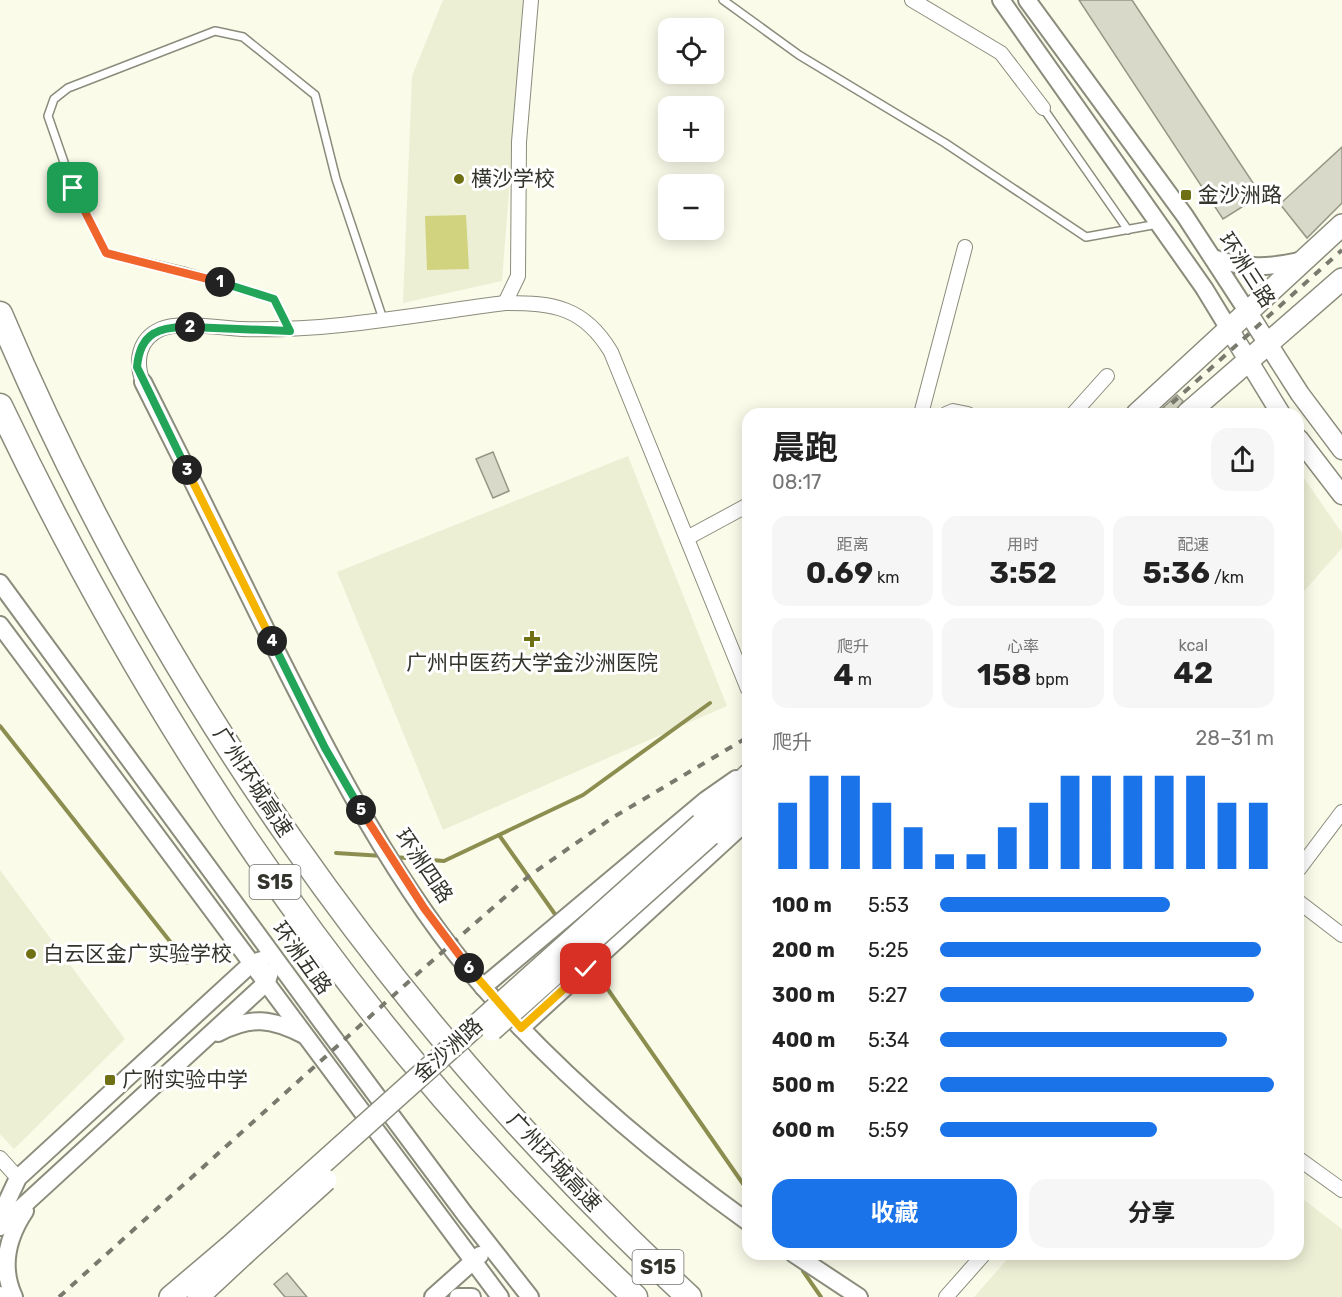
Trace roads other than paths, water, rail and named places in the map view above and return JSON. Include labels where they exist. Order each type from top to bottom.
[{"type":"highway","name":"广州环城高速","points":[[0,314],[74,474],[134,587],[192,690],[258,793],[315,875],[412,1002],[546,1155],[624,1236],[691,1297]]},
{"type":"highway","name":"广州环城高速","points":[[0,406],[67,544],[145,683],[207,783],[286,898],[353,986],[461,1118],[503,1164],[635,1297]]},
{"type":"main road","points":[[1143,408],[1247,310],[1342,225]]},
{"type":"main road","points":[[1194,408],[1342,279]]},
{"type":"main road","name":"环洲三路","points":[[1247,310],[1309,407],[1342,450]]},
{"type":"main road","points":[[1229,329],[1277,408]]},
{"type":"main road","points":[[1304,446],[1342,495]]},
{"type":"main road","name":"金沙洲路","points":[[170,1297],[236,1252],[706,830],[742,783]]},
{"type":"main road","name":"金沙洲路","points":[[706,830],[742,812]]},
{"type":"main road","name":"金沙洲路","points":[[198,1297],[236,1252]]},
{"type":"street","points":[[505,303],[518,276],[519,142],[531,0]]},
{"type":"street","points":[[912,0],[1001,53],[1043,108]]},
{"type":"street","points":[[1001,0],[1229,329]]},
{"type":"street","name":"环洲三路","points":[[1027,0],[1213,258],[1247,310]]},
{"type":"street","points":[[923,408],[965,246]]},
{"type":"street","points":[[1213,258],[1238,265],[1263,268],[1303,260]]},
{"type":"street","points":[[144,382],[137,367],[138,355],[143,344],[162,329],[174,326],[290,331],[505,303],[540,304],[563,310],[592,324],[602,336],[628,390],[742,667]]},
{"type":"street","points":[[1078,408],[1107,376]]},
{"type":"street","name":"环洲四路","points":[[144,382],[325,748],[380,841],[424,908],[483,987],[614,1120],[742,1217]]},
{"type":"street","points":[[687,538],[742,509]]},
{"type":"street","name":"环洲五路","points":[[0,583],[490,1247],[530,1297]]},
{"type":"street","points":[[1,634],[45,647]]},
{"type":"street","name":"环洲五路","points":[[1,634],[22,655],[500,1297]]},
{"type":"street","points":[[22,655],[45,647]]},
{"type":"street","points":[[483,987],[706,800],[742,773]]},
{"type":"street","points":[[1304,862],[1342,813]]},
{"type":"street","points":[[521,1028],[590,965],[742,815]]},
{"type":"street","points":[[1304,906],[1342,935]]},
{"type":"street","points":[[0,1192],[182,1030],[252,963],[274,956]]},
{"type":"street","points":[[18,1178],[3,1210],[0,1227],[267,982],[274,956]]},
{"type":"street","points":[[197,1046],[227,1029],[250,1021],[276,1024],[307,1037]]},
{"type":"street","points":[[182,1030],[197,1046]]},
{"type":"street","points":[[0,1158],[18,1178]]},
{"type":"street","points":[[1304,1163],[1342,1190]]},
{"type":"street","points":[[14,1297],[6,1272],[7,1248],[16,1224],[48,1183]]},
{"type":"street","points":[[433,1297],[490,1247]]},
{"type":"street","points":[[803,1260],[859,1297]]},
{"type":"street","points":[[946,1297],[979,1260]]},
{"type":"street","points":[[458,1297],[472,1297]]},
{"type":"lane","points":[[723,0],[799,55],[945,143],[1086,237],[1158,224]]},
{"type":"lane","points":[[290,331],[274,299],[183,271],[106,253],[73,188],[48,116],[54,99],[68,88],[215,31],[243,38],[315,95],[336,179],[383,319]]},
{"type":"lane","points":[[1043,108],[1128,230]]},
{"type":"waterway","points":[[394,857],[444,861],[583,795],[710,703]]},
{"type":"waterway","points":[[0,726],[187,963]]},
{"type":"waterway","points":[[499,835],[557,917]]},
{"type":"waterway","points":[[336,853],[383,856]]},
{"type":"waterway","points":[[593,968],[742,1182]]},
{"type":"waterway","points":[[803,1271],[821,1297]]},
{"type":"railway","points":[[1167,408],[1342,250]]},
{"type":"railway","points":[[59,1297],[529,876],[612,818],[742,741]]},
{"type":"place","name":"横沙学校","points":[[459,179]]},
{"type":"place","name":"金沙洲路","points":[[1186,195]]},
{"type":"place","name":"广州中医药大学金沙洲医院","points":[[532,639]]},
{"type":"place","name":"白云区金广实验学校","points":[[31,954]]},
{"type":"place","name":"广附实验中学","points":[[110,1080]]}]
